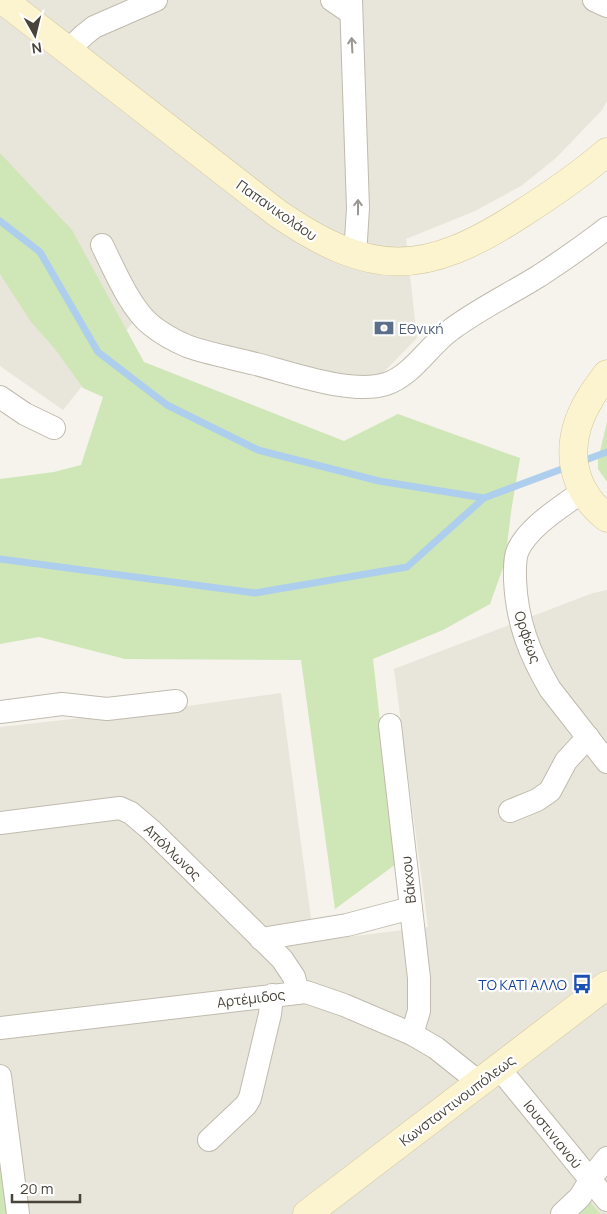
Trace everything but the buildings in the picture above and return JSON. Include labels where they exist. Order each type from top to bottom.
[{"type":"main road","name":"Παπανικολάου","points":[[3,0],[277,213],[314,237],[355,256],[376,260],[400,261],[418,260],[450,253],[471,244],[517,217],[568,183],[607,152]]},
{"type":"main road","points":[[607,374],[589,399],[581,416],[573,448],[573,461],[580,484],[591,503],[607,518]]},
{"type":"main road","name":"Κωνσταντινουπόλεως","points":[[307,1214],[607,985]]},
{"type":"street","points":[[67,50],[94,27],[156,0]]},
{"type":"street","points":[[332,0],[351,6],[358,208],[355,256]]},
{"type":"street","points":[[594,0],[607,6]]},
{"type":"street","points":[[102,245],[121,284],[142,317],[171,338],[204,351],[310,378],[363,388],[377,387],[394,381],[404,374],[449,331],[469,317],[539,276],[607,228]]},
{"type":"street","points":[[0,397],[25,414],[54,428]]},
{"type":"street","name":"Ορφέως","points":[[580,484],[526,538],[518,550],[515,561],[515,573],[519,618],[534,659],[550,689],[607,762]]},
{"type":"street","points":[[0,712],[62,704],[107,708],[176,701]]},
{"type":"street","name":"Βάκχου","points":[[390,725],[420,995],[419,1011],[412,1034]]},
{"type":"street","points":[[510,811],[537,800],[550,792],[566,761],[588,737]]},
{"type":"street","name":"Απόλλωνος","points":[[0,823],[120,808],[126,810],[152,831],[288,967],[294,977],[298,992]]},
{"type":"street","points":[[261,939],[347,925],[411,908]]},
{"type":"street","name":"Αρτέμιδος","points":[[0,1028],[298,992],[315,994],[412,1034],[489,1076]]},
{"type":"street","points":[[209,1140],[246,1106],[250,1098],[270,1014],[272,995]]},
{"type":"street","points":[[0,1076],[18,1214]]},
{"type":"street","name":"Ιουστινιανού","points":[[489,1076],[590,1179],[607,1200]]},
{"type":"street","points":[[562,1214],[580,1197],[590,1179],[607,1158]]},
{"type":"shaded area","points":[[0,0],[607,0],[607,101],[602,110],[556,158],[521,186],[475,211],[406,239],[417,338],[377,379],[356,382],[185,333],[154,317],[146,306],[63,410],[0,366]]},
{"type":"shaded area","points":[[607,590],[607,1214],[0,1214],[0,727],[173,708],[281,693],[314,941],[428,927],[394,669],[593,593]]},
{"type":"green space","points":[[0,153],[72,230],[144,362],[344,441],[398,414],[520,458],[505,562],[490,604],[443,630],[373,659],[396,864],[335,909],[301,660],[125,659],[39,637],[0,644],[0,479],[54,472],[81,465],[103,397],[83,388],[55,349],[31,322],[0,274]]},
{"type":"green space","points":[[607,422],[607,482],[598,469],[598,460]]},
{"type":"green space","points":[[0,1153],[8,1214],[0,1214]]},
{"type":"green space","points":[[590,1202],[600,1214],[577,1214]]},
{"type":"waterway","points":[[0,221],[40,252],[98,352],[167,405],[258,450],[379,481],[484,498],[570,466]]},
{"type":"waterway","points":[[580,462],[607,452]]},
{"type":"waterway","points":[[0,559],[255,593],[407,567],[484,498]]},
{"type":"place","name":"Εθνική","points":[[384,328]]},
{"type":"place","name":"ΤΟ ΚΑΤΙ ΑΛΛΟ","points":[[582,984]]}]
